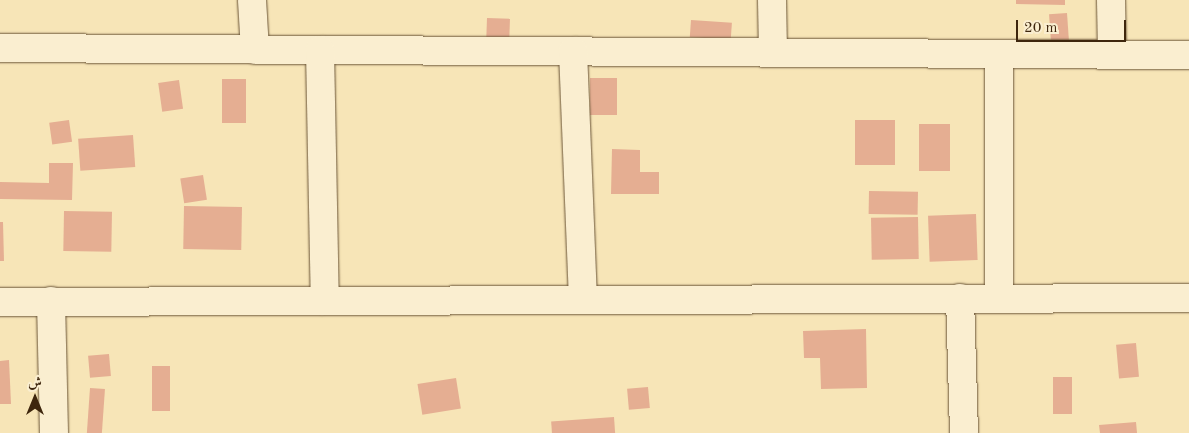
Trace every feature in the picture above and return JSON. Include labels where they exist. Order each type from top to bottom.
[{"type":"street","points":[[252,0],[255,50]]},
{"type":"street","points":[[772,0],[773,50]]},
{"type":"street","points":[[1111,0],[1112,54]]},
{"type":"street","points":[[0,48],[573,51],[773,50],[999,54],[1189,54]]},
{"type":"street","points":[[320,50],[325,301]]},
{"type":"street","points":[[573,51],[583,300]]},
{"type":"street","points":[[999,54],[999,298]]},
{"type":"street","points":[[960,298],[964,433]]},
{"type":"street","points":[[0,302],[1189,298]]},
{"type":"street","points":[[51,302],[54,433]]},
{"type":"building","points":[[1016,0],[1065,0],[1065,5],[1016,4]]},
{"type":"building","points":[[1067,13],[1069,42],[1051,43],[1049,14]]},
{"type":"building","points":[[487,18],[510,19],[509,43],[486,42]]},
{"type":"building","points":[[691,20],[732,23],[731,40],[690,37]]},
{"type":"building","points":[[590,78],[617,78],[617,115],[590,115]]},
{"type":"building","points":[[222,79],[246,79],[246,123],[222,123]]},
{"type":"building","points":[[179,80],[183,109],[162,112],[158,83]]},
{"type":"building","points":[[69,120],[72,142],[52,145],[49,123]]},
{"type":"building","points":[[855,120],[895,120],[895,165],[855,165]]},
{"type":"building","points":[[919,124],[950,124],[950,171],[919,171]]},
{"type":"building","points":[[133,135],[135,167],[80,171],[78,139]]},
{"type":"building","points":[[612,149],[640,150],[640,172],[659,172],[659,194],[611,194]]},
{"type":"building","points":[[49,163],[73,163],[72,200],[0,199],[0,182],[49,183]]},
{"type":"building","points":[[203,175],[207,200],[184,203],[180,179]]},
{"type":"building","points":[[869,191],[918,192],[918,215],[869,214]]},
{"type":"building","points":[[184,206],[242,207],[241,250],[183,249]]},
{"type":"building","points":[[64,211],[112,212],[111,252],[63,251]]},
{"type":"building","points":[[976,214],[978,260],[930,262],[928,216]]},
{"type":"building","points":[[918,217],[919,259],[872,260],[871,218]]},
{"type":"building","points":[[0,222],[3,222],[4,261],[0,261]]},
{"type":"building","points":[[866,329],[867,388],[821,389],[820,358],[804,358],[803,331]]},
{"type":"building","points":[[1136,343],[1139,377],[1119,379],[1116,345]]},
{"type":"building","points":[[109,354],[111,376],[90,378],[88,356]]},
{"type":"building","points":[[9,360],[11,404],[0,404],[0,361]]},
{"type":"building","points":[[152,366],[170,366],[170,411],[152,411]]},
{"type":"building","points":[[1053,377],[1072,377],[1072,414],[1053,414]]},
{"type":"building","points":[[456,378],[461,409],[422,415],[417,384]]},
{"type":"building","points":[[648,387],[650,408],[629,410],[627,389]]},
{"type":"building","points":[[90,388],[105,389],[102,433],[87,433]]},
{"type":"building","points":[[614,417],[615,433],[552,433],[551,421]]},
{"type":"building","points":[[1136,422],[1137,433],[1100,433],[1099,425]]}]
